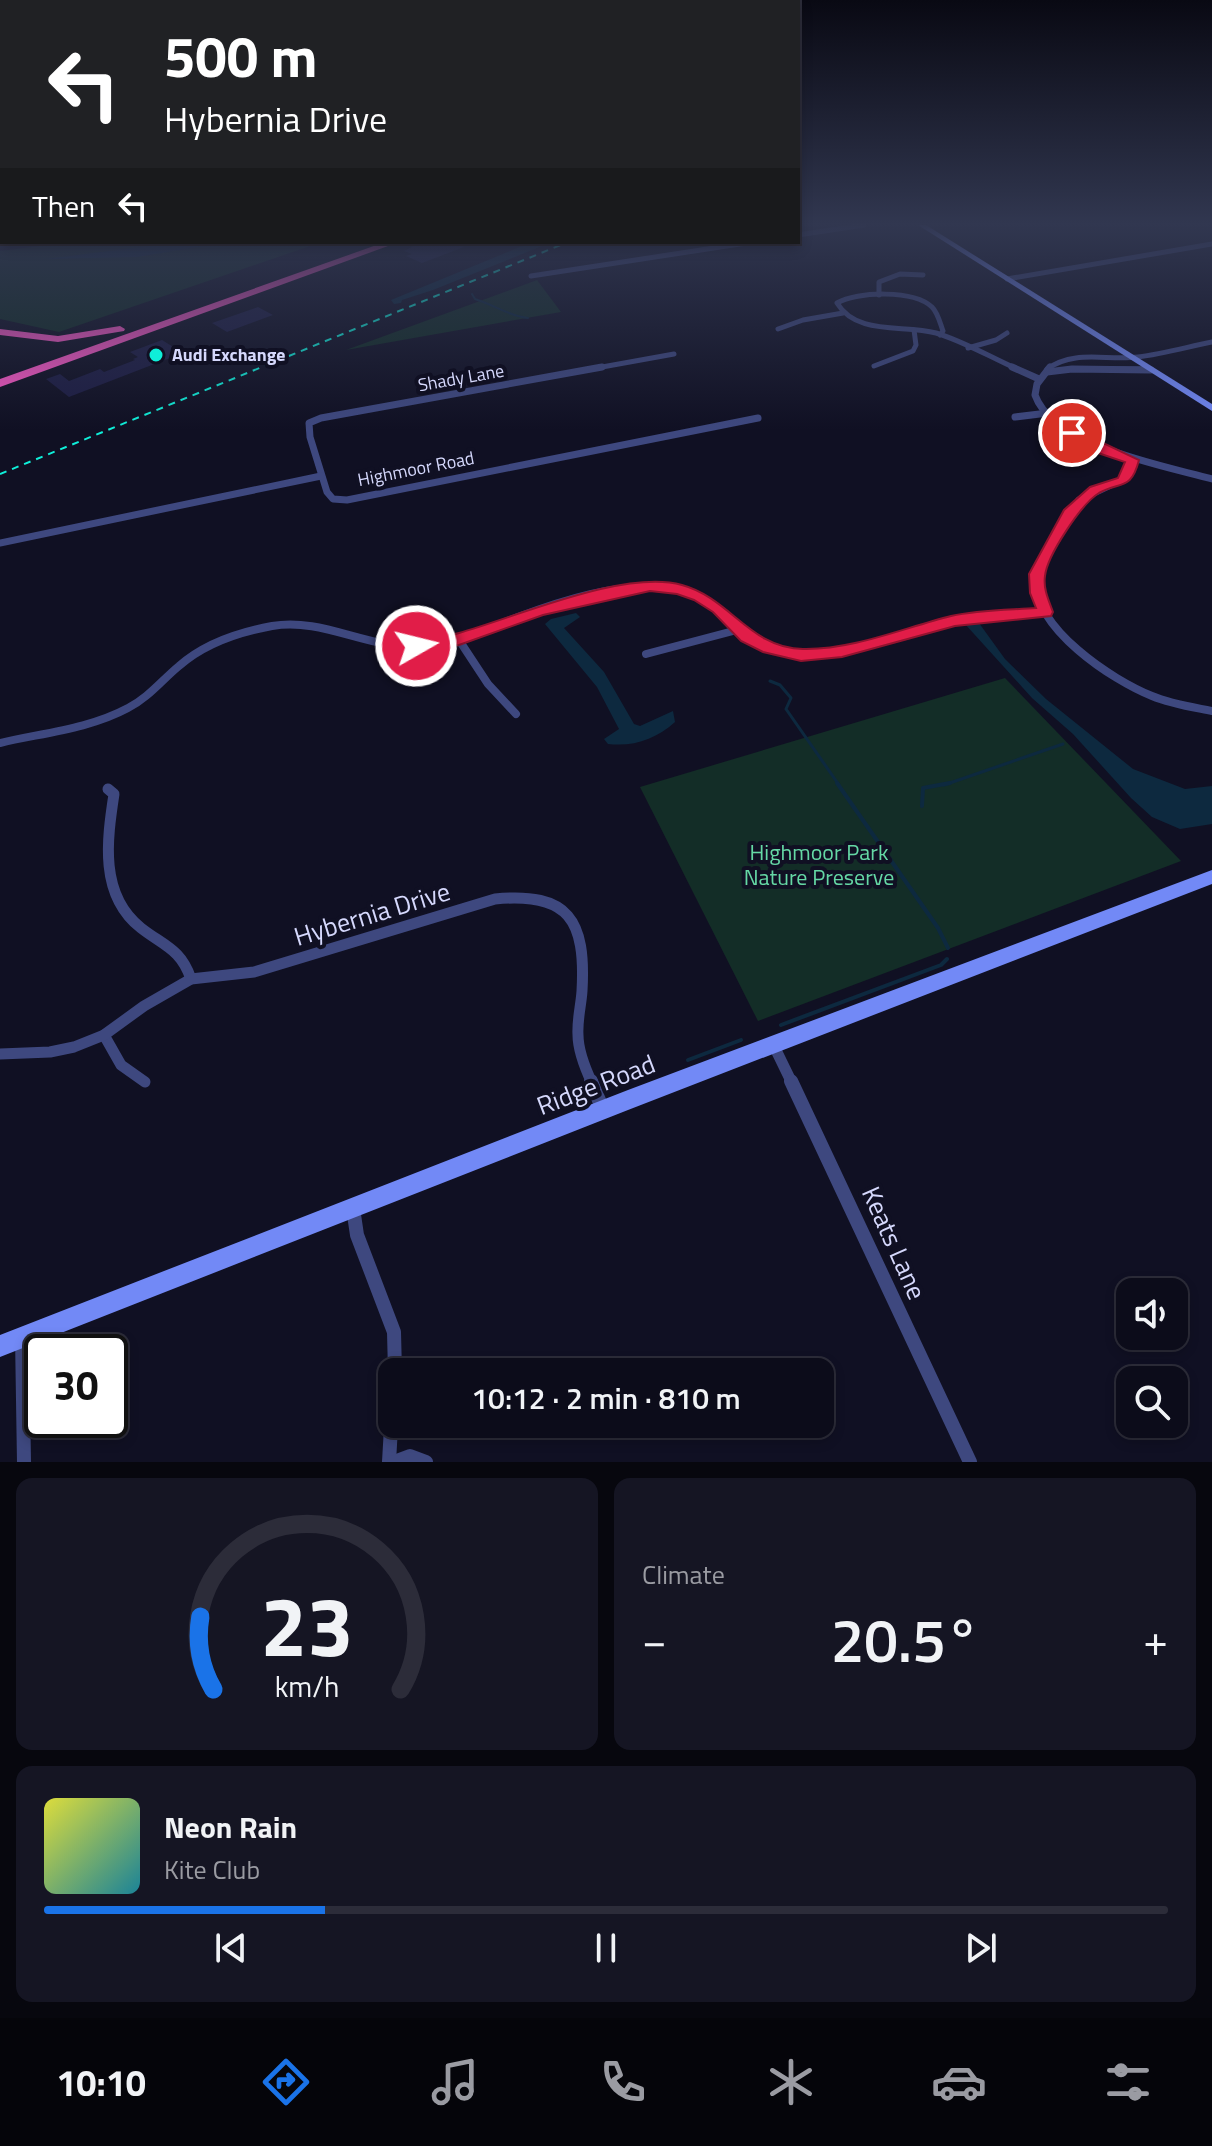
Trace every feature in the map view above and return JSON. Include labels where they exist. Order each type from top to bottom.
[{"type":"highway","points":[[0,376],[235,293]]},
{"type":"highway","points":[[0,383],[251,293]]},
{"type":"highway","points":[[0,332],[43,339],[101,335],[230,295]]},
{"type":"street","points":[[1027,293],[1126,365]]},
{"type":"street","points":[[940,335],[943,331],[932,306],[917,300],[879,295],[844,296],[836,305],[843,313],[867,325],[940,335],[1039,379]]},
{"type":"street","points":[[778,329],[803,320],[843,313]]},
{"type":"street","points":[[874,366],[913,351],[916,345],[914,330]]},
{"type":"street","points":[[968,348],[996,340],[1007,333]]},
{"type":"street","points":[[1047,372],[1066,368],[1111,369],[1212,342]]},
{"type":"street","name":"Shady Lane","points":[[321,476],[308,425],[316,419],[674,354]]},
{"type":"street","points":[[1212,408],[1151,370],[1107,358],[1071,355],[1054,362],[1034,388],[1035,398],[1048,413],[1090,444],[1132,460],[1212,479]]},
{"type":"street","points":[[1054,362],[1066,368]]},
{"type":"street","points":[[1015,417],[1048,413]]},
{"type":"street","name":"Highmoor Road","points":[[321,476],[333,499],[347,500],[758,418]]},
{"type":"street","points":[[1132,460],[1126,478],[1097,490],[1071,510],[1040,566],[1036,582],[1045,612],[1074,644],[1124,682],[1163,700],[1212,711]]},
{"type":"street","points":[[0,543],[321,476]]},
{"type":"street","points":[[0,743],[79,725],[126,708],[154,691],[189,657],[201,650],[235,635],[274,626],[311,624],[392,645],[416,646],[459,640],[540,610],[632,588],[667,587],[689,592],[710,602],[737,630],[769,648],[813,655],[842,651],[977,617],[1045,612]]},
{"type":"street","points":[[646,654],[737,630]]},
{"type":"street","points":[[459,640],[488,684],[516,714]]},
{"type":"street","points":[[108,789],[114,794],[115,802],[106,849],[113,890],[137,925],[184,958],[191,979]]},
{"type":"street","name":"Ridge Road","points":[[0,1346],[773,1044],[1212,877]]},
{"type":"street","name":"Hybernia Drive","points":[[0,1054],[50,1052],[104,1035],[144,1006],[191,979],[254,972],[495,899],[516,896],[550,901],[568,914],[580,933],[582,986],[578,1040],[603,1110]]},
{"type":"street","points":[[104,1035],[121,1065],[145,1082]]},
{"type":"street","name":"Keats Lane","points":[[773,1044],[833,1165],[903,1324],[970,1462]]},
{"type":"street","points":[[353,1208],[357,1235],[394,1332],[395,1358]]},
{"type":"street","points":[[22,1337],[24,1462]]},
{"type":"street","points":[[391,1438],[391,1462],[407,1456],[416,1456],[426,1462]]},
{"type":"green space","points":[[0,293],[172,293],[59,332],[0,319]]},
{"type":"green space","points":[[501,293],[547,293],[561,312],[346,350]]},
{"type":"green space","name":"Highmoor Park Nature Preserve","points":[[1005,678],[1181,861],[758,1021],[640,787]]},
{"type":"water","points":[[407,293],[423,293],[401,303],[394,304],[391,300]]},
{"type":"water","points":[[576,613],[580,617],[564,628],[604,672],[634,724],[640,726],[673,711],[675,722],[644,740],[608,744],[604,739],[619,729],[597,687],[545,624],[551,619]]},
{"type":"water","points":[[979,623],[1005,659],[1046,699],[1133,769],[1185,789],[1212,786],[1212,824],[1180,829],[1152,817],[1073,734],[1032,698],[965,624]]},
{"type":"building","points":[[258,307],[273,315],[227,332],[212,323]]},
{"type":"building","points":[[162,340],[183,353],[69,397],[46,379],[60,374],[69,381],[100,369],[104,372],[138,357],[130,352]]},
{"type":"waterway","points":[[472,294],[475,299],[528,318]]},
{"type":"waterway","points":[[770,681],[780,685],[791,698],[786,709],[839,785]]},
{"type":"waterway","points":[[950,783],[1063,744]]},
{"type":"waterway","points":[[837,783],[938,928],[948,948]]},
{"type":"waterway","points":[[922,806],[923,788],[950,783]]},
{"type":"waterway","points":[[944,785],[950,783]]},
{"type":"waterway","points":[[781,1025],[941,965],[947,959]]},
{"type":"waterway","points":[[688,1060],[741,1040]]},
{"type":"railway","points":[[0,474],[443,293]]},
{"type":"place","name":"Audi Exchange","points":[[156,355]]},
{"type":"route","points":[[416,646],[459,640],[540,610],[650,586],[678,589],[700,596],[719,609],[747,637],[769,648],[801,655],[825,655],[955,621],[1045,612],[1038,593],[1037,574],[1071,510],[1079,500],[1095,490],[1123,481],[1132,460],[1103,450],[1072,433]]}]
